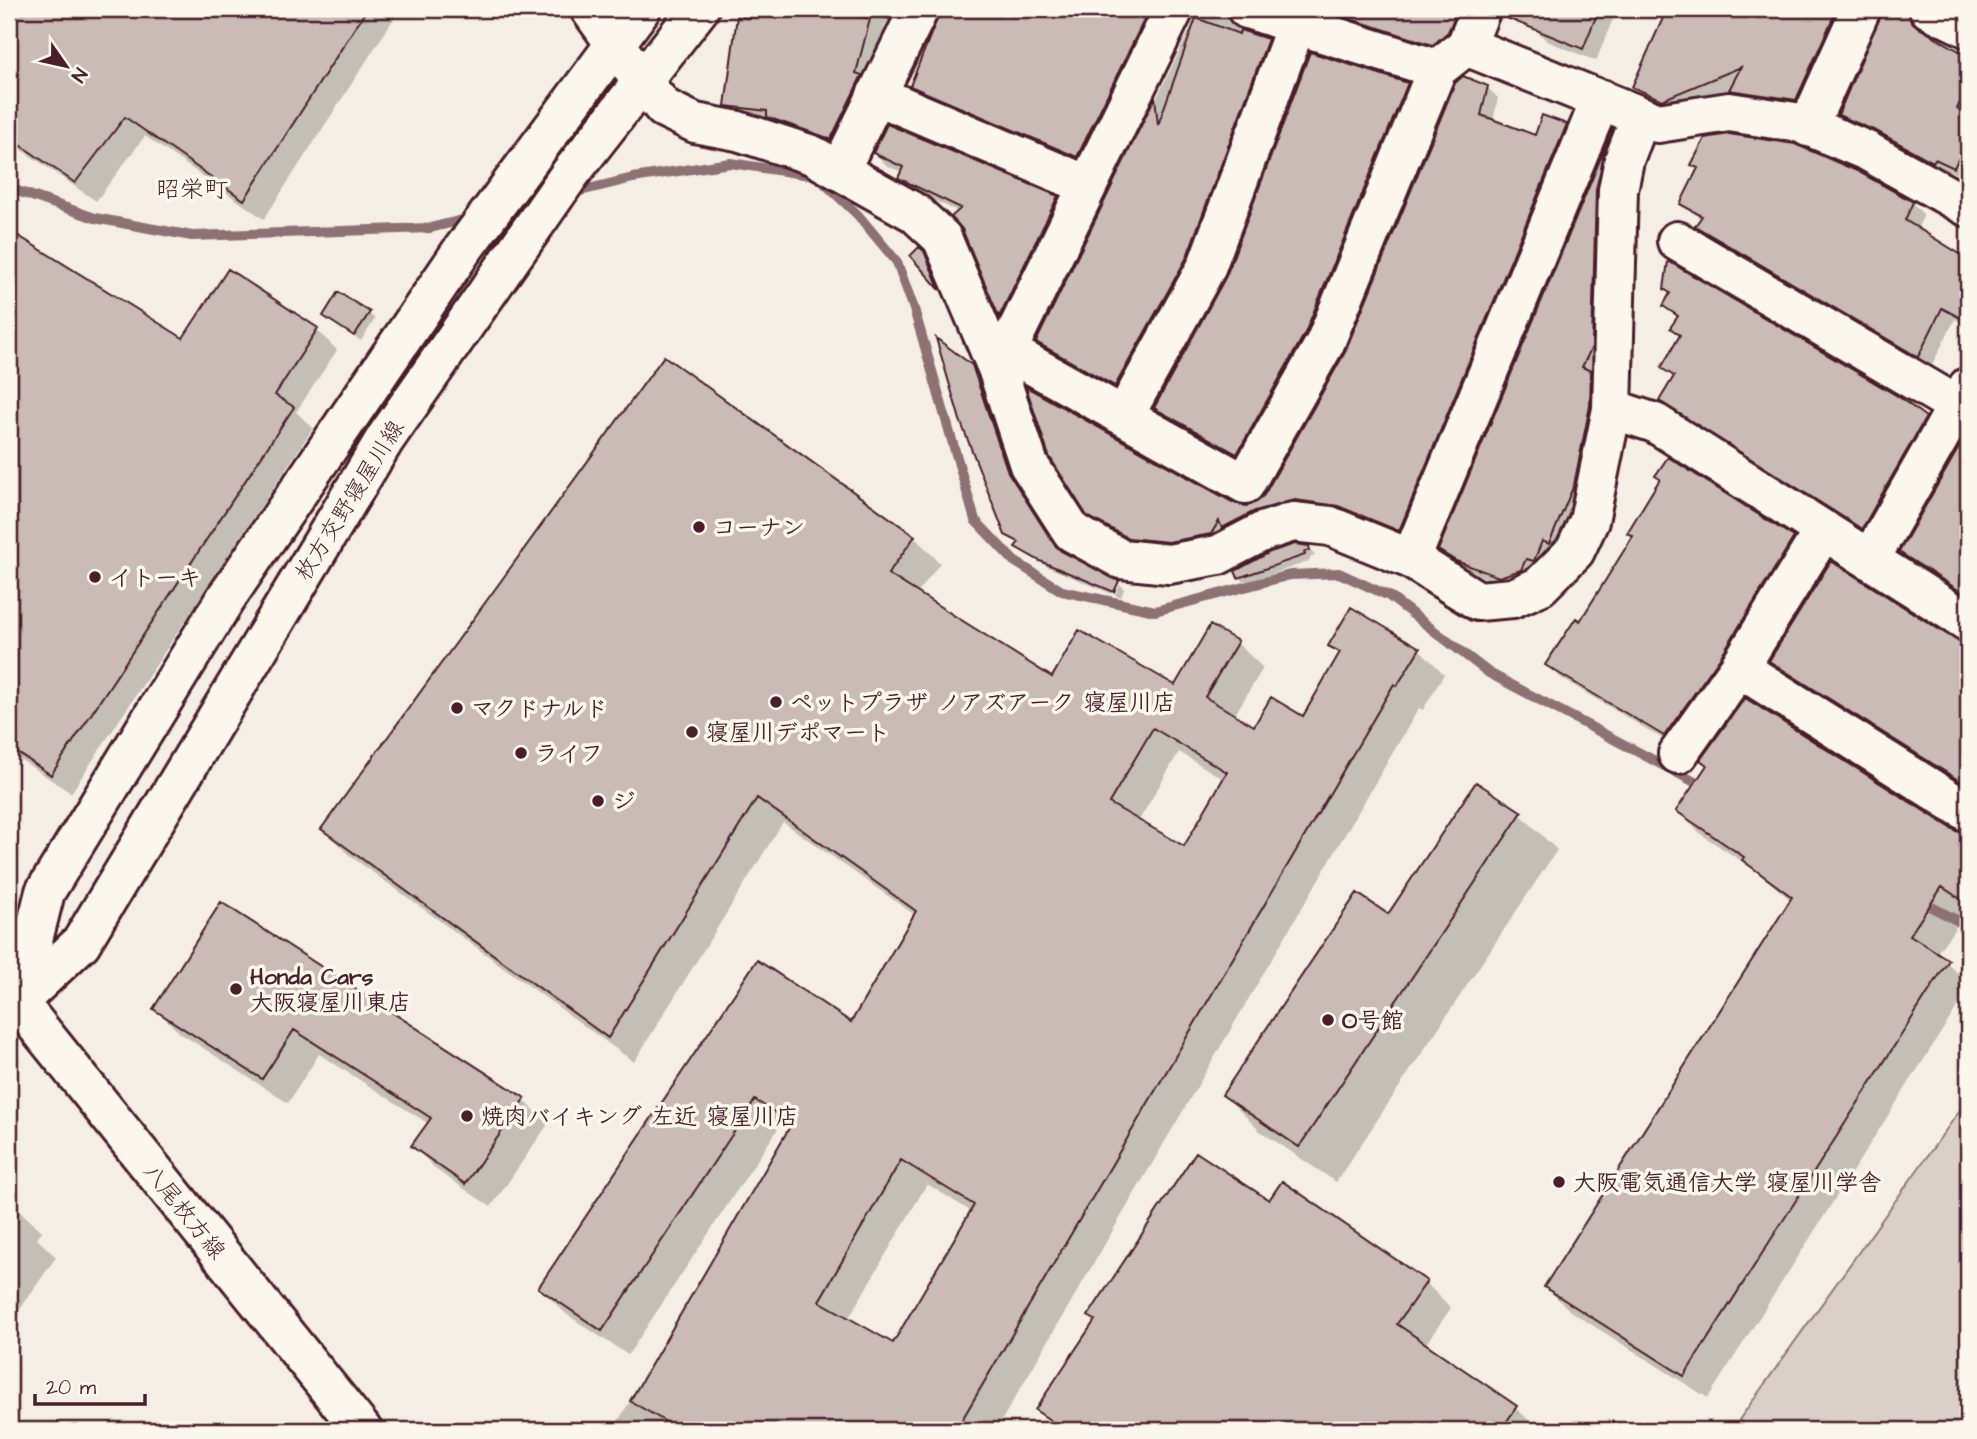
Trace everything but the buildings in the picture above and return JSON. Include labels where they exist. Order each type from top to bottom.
[{"type":"street","points":[[590,9],[613,45],[664,108],[695,123],[738,131],[800,151],[840,170],[915,214],[942,238],[1001,359],[1029,465],[1072,533],[1121,559],[1169,564],[1218,555],[1262,533],[1293,522],[1330,526],[1411,559],[1478,601],[1513,598],[1540,586],[1575,551],[1589,521],[1612,409],[1618,190],[1624,160],[1641,116]]},
{"type":"street","name":"枚方交野寝屋川線","points":[[12,1003],[44,892],[225,601],[461,252],[641,9]]},
{"type":"street","name":"枚方交野寝屋川線","points":[[12,1003],[81,943],[385,439],[570,174],[699,9]]},
{"type":"street","points":[[840,170],[919,9]]},
{"type":"street","points":[[1001,359],[1174,9]]},
{"type":"street","points":[[1247,9],[1297,23],[1451,57],[1601,99],[1658,123],[1729,112],[1801,123],[1867,151],[1968,206]]},
{"type":"street","points":[[1001,359],[1124,416],[1245,484],[1325,343],[1451,57],[1481,9]]},
{"type":"street","points":[[1808,127],[1861,9]]},
{"type":"street","points":[[1929,9],[1968,28]]},
{"type":"street","points":[[1124,416],[1206,268],[1297,23]]},
{"type":"street","points":[[876,95],[1087,186]]},
{"type":"street","points":[[1411,559],[1601,99]]},
{"type":"street","points":[[1676,241],[1962,409],[1870,559]]},
{"type":"street","points":[[1612,409],[1655,423],[1968,622]]},
{"type":"street","points":[[1678,754],[1739,667],[1824,530]]},
{"type":"street","points":[[1739,667],[1968,811]]},
{"type":"street","name":"八尾枚方線","points":[[12,1003],[362,1430]]},
{"type":"shaded area","points":[[1968,1099],[1968,1430],[1755,1430],[1739,1420]]},
{"type":"waterway","points":[[568,194],[633,178],[730,163],[817,176],[857,214],[897,262],[914,309],[975,520],[1014,561],[1062,591],[1155,611],[1290,575],[1339,573],[1389,596],[1489,673],[1706,788]]},
{"type":"waterway","points":[[9,188],[95,218],[192,236],[430,228],[474,217]]},
{"type":"waterway","points":[[1918,900],[1968,926]]},
{"type":"place","name":"コーナン","points":[[699,527]]},
{"type":"place","name":"イトーキ","points":[[95,577]]},
{"type":"place","name":"ペットプラザ ノアズアーク 寝屋川店","points":[[776,702]]},
{"type":"place","name":"マクドナルド","points":[[457,708]]},
{"type":"place","name":"寝屋川デポマート","points":[[692,732]]},
{"type":"place","name":"ライフ","points":[[521,753]]},
{"type":"place","name":"ジ","points":[[598,801]]},
{"type":"place","name":"Honda Cars 大阪寝屋川東店","points":[[236,989]]},
{"type":"place","name":"O号館","points":[[1328,1020]]},
{"type":"place","name":"焼肉バイキング 左近 寝屋川店","points":[[467,1116]]},
{"type":"place","name":"大阪電気通信大学 寝屋川学舎","points":[[1559,1182]]},
{"type":"district","name":"昭栄町","points":[[192,189]]}]
